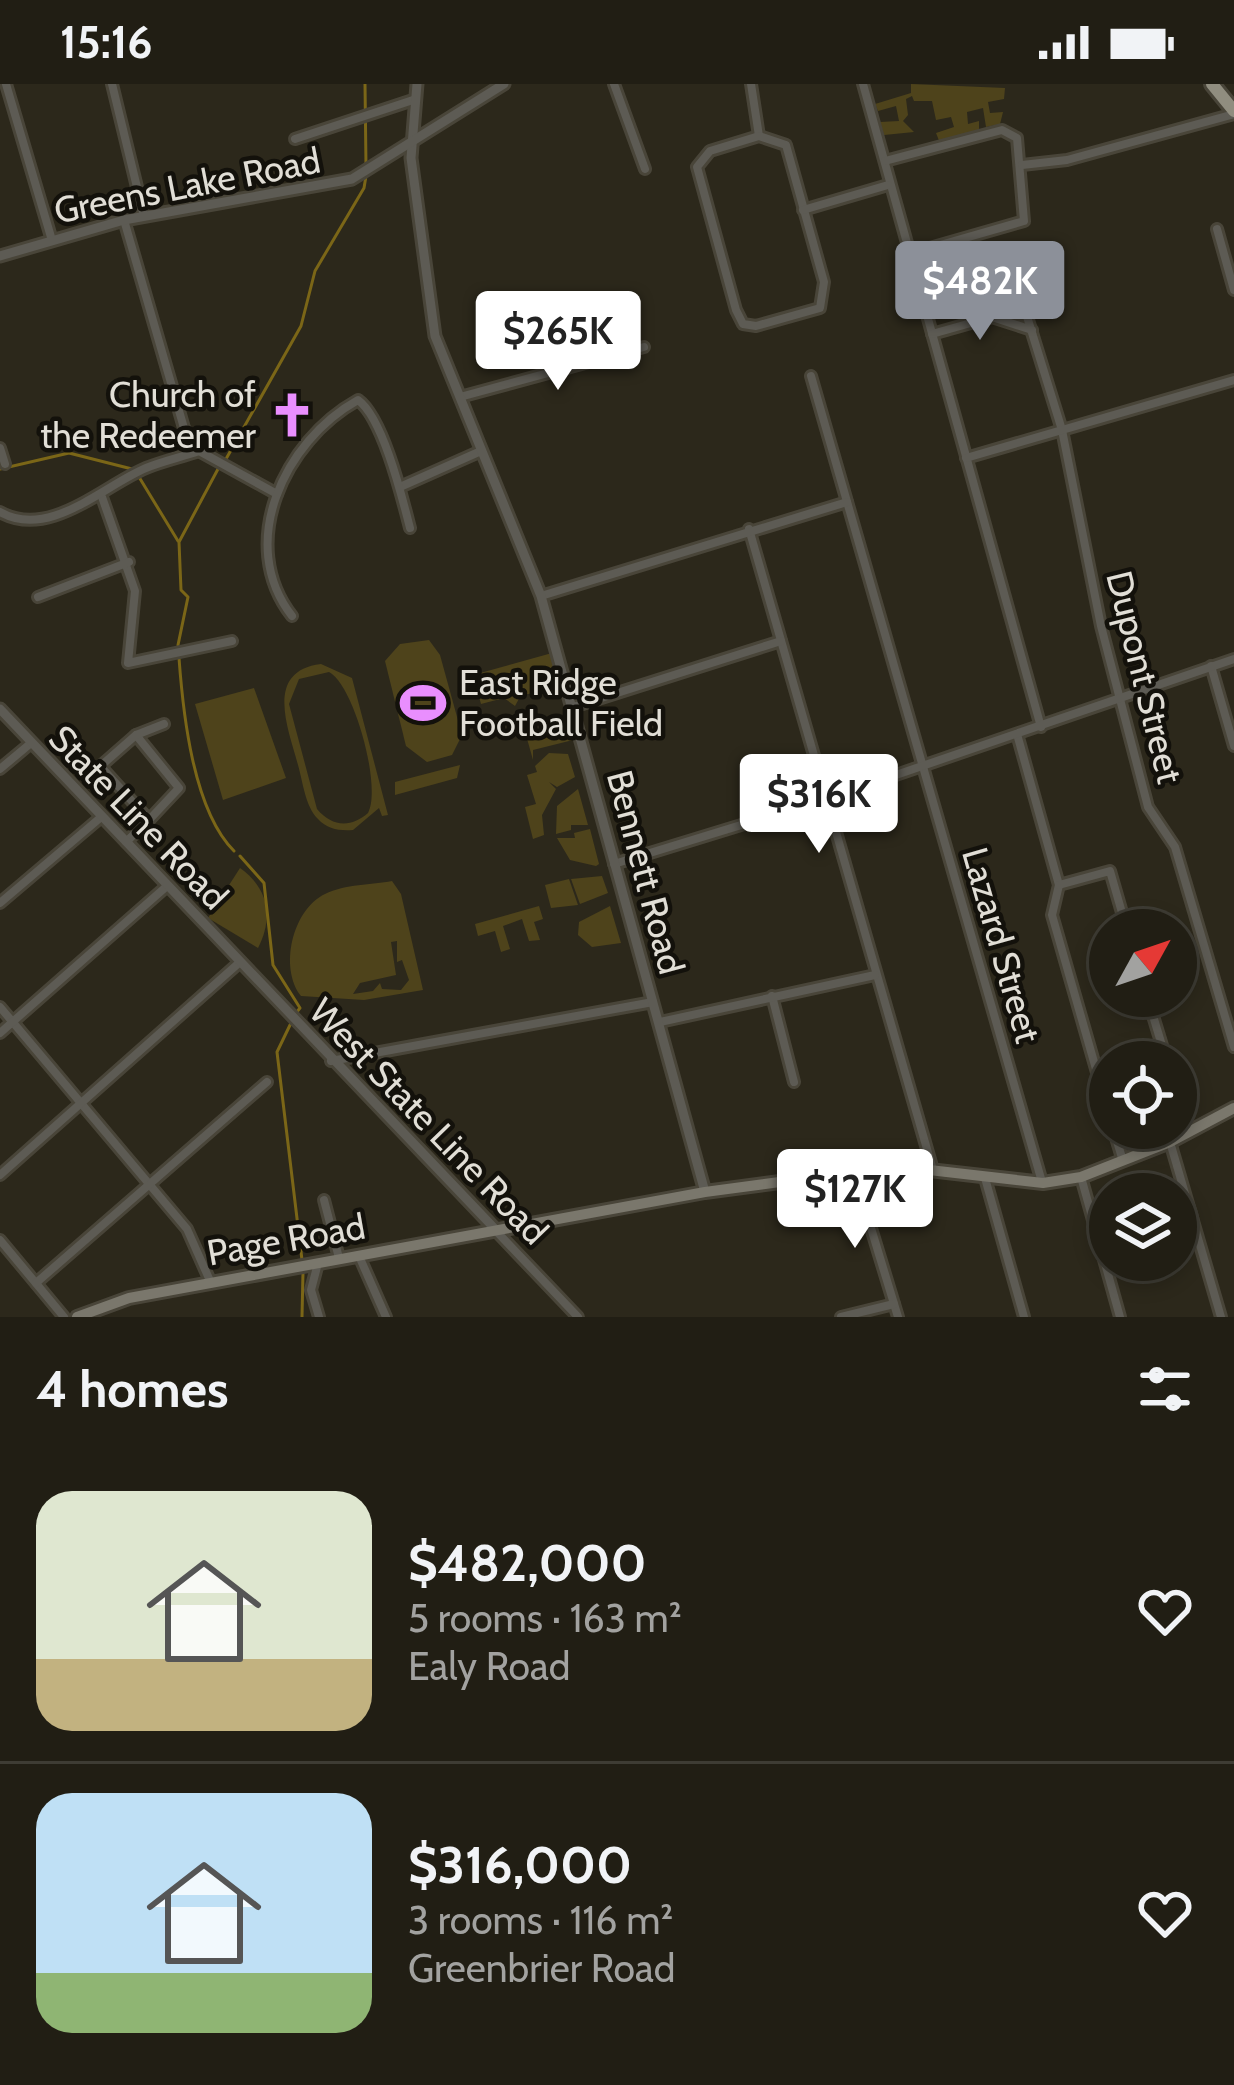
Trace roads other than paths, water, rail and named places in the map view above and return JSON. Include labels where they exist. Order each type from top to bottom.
[{"type":"main road","points":[[1212,84],[1234,112]]},
{"type":"main road","name":"Page Road","points":[[1197,1128],[1234,1108]]},
{"type":"main road","name":"Page Road","points":[[76,1317],[105,1304],[706,1192],[854,1172],[933,1170],[1042,1183],[1081,1178],[1155,1149]]},
{"type":"street","points":[[6,84],[51,237]]},
{"type":"street","points":[[112,84],[144,216]]},
{"type":"street","name":"Bennett Road","points":[[417,84],[411,142],[435,336],[541,596],[706,1192]]},
{"type":"street","name":"Greens Lake Road","points":[[0,256],[51,237],[124,220],[331,186],[376,166],[504,84]]},
{"type":"street","points":[[614,84],[645,169]]},
{"type":"street","points":[[751,84],[759,136]]},
{"type":"street","points":[[863,84],[1041,727]]},
{"type":"street","points":[[295,139],[416,99]]},
{"type":"street","points":[[1022,164],[1067,160],[1234,112]]},
{"type":"street","points":[[885,160],[1002,130],[1017,138],[1024,221],[909,254]]},
{"type":"street","points":[[759,136],[786,145],[803,210],[824,282],[820,308],[756,326],[743,324],[697,167],[710,151],[759,136]]},
{"type":"street","points":[[803,210],[888,185]]},
{"type":"street","points":[[124,220],[184,428],[199,451],[277,494]]},
{"type":"street","points":[[1216,229],[1234,290]]},
{"type":"street","name":"Dupont Street","points":[[1025,310],[1062,430],[1119,697],[1148,807],[1175,848],[1234,1047]]},
{"type":"street","points":[[932,334],[992,317],[1032,330]]},
{"type":"street","points":[[460,397],[644,347]]},
{"type":"street","name":"Lazard Street","points":[[811,376],[1042,1183]]},
{"type":"street","points":[[966,458],[1234,380]]},
{"type":"street","points":[[292,616],[276,595],[264,554],[266,520],[277,494],[328,418],[358,400],[370,415],[400,488],[410,528]]},
{"type":"street","points":[[0,448],[5,464]]},
{"type":"street","points":[[0,512],[34,521],[102,496],[142,469],[199,451]]},
{"type":"street","points":[[400,488],[481,451]]},
{"type":"street","points":[[102,496],[130,562],[135,591],[128,663],[232,641]]},
{"type":"street","points":[[541,596],[847,502]]},
{"type":"street","points":[[748,529],[933,1170]]},
{"type":"street","points":[[38,596],[130,562]]},
{"type":"street","points":[[574,707],[781,640]]},
{"type":"street","points":[[614,864],[826,799],[1234,658]]},
{"type":"street","points":[[1211,666],[1234,746]]},
{"type":"street","name":"State Line Road","points":[[0,709],[240,962]]},
{"type":"street","points":[[87,778],[136,735],[164,724]]},
{"type":"street","points":[[1017,734],[1059,885],[1052,915],[1089,1044]]},
{"type":"street","points":[[125,843],[179,788],[136,735]]},
{"type":"street","points":[[0,769],[31,743]]},
{"type":"street","points":[[100,767],[149,820]]},
{"type":"street","points":[[0,903],[100,818]]},
{"type":"street","points":[[1059,885],[1110,871],[1121,909]]},
{"type":"street","points":[[0,1033],[167,886]]},
{"type":"street","points":[[0,1175],[240,962]]},
{"type":"street","name":"West State Line Road","points":[[240,962],[578,1317]]},
{"type":"street","points":[[660,1022],[875,975]]},
{"type":"street","points":[[772,996],[794,1082]]},
{"type":"street","points":[[331,1061],[653,1002]]},
{"type":"street","points":[[0,1007],[187,1229],[211,1283]]},
{"type":"street","points":[[36,1283],[267,1082]]},
{"type":"street","points":[[1119,1149],[1123,1163]]},
{"type":"street","points":[[1173,1149],[1221,1317]]},
{"type":"street","points":[[854,1172],[898,1317]]},
{"type":"street","points":[[986,1178],[1024,1317]]},
{"type":"street","points":[[1081,1178],[1120,1317]]},
{"type":"street","points":[[324,1200],[339,1258]]},
{"type":"street","points":[[0,1240],[64,1317]]},
{"type":"street","points":[[358,1256],[386,1317]]},
{"type":"street","points":[[318,1264],[311,1290],[319,1317]]},
{"type":"street","points":[[841,1317],[894,1304]]},
{"type":"waterway","points":[[365,84],[366,166]]},
{"type":"waterway","points":[[226,459],[301,326],[315,271],[364,188],[366,176]]},
{"type":"waterway","points":[[0,469],[69,453],[132,469]]},
{"type":"waterway","points":[[178,645],[188,597],[181,590],[179,542],[218,469]]},
{"type":"waterway","points":[[139,477],[178,541]]},
{"type":"waterway","points":[[179,658],[187,732],[200,786],[220,833],[234,851]]},
{"type":"waterway","points":[[240,856],[264,883],[273,965],[300,1008],[296,1013]]},
{"type":"waterway","points":[[291,1023],[277,1052],[302,1260]]},
{"type":"waterway","points":[[302,1317],[303,1272]]},
{"type":"place","name":"Church of the Redeemer","points":[[292,415]]},
{"type":"place","name":"East Ridge Football Field","points":[[423,703]]}]
